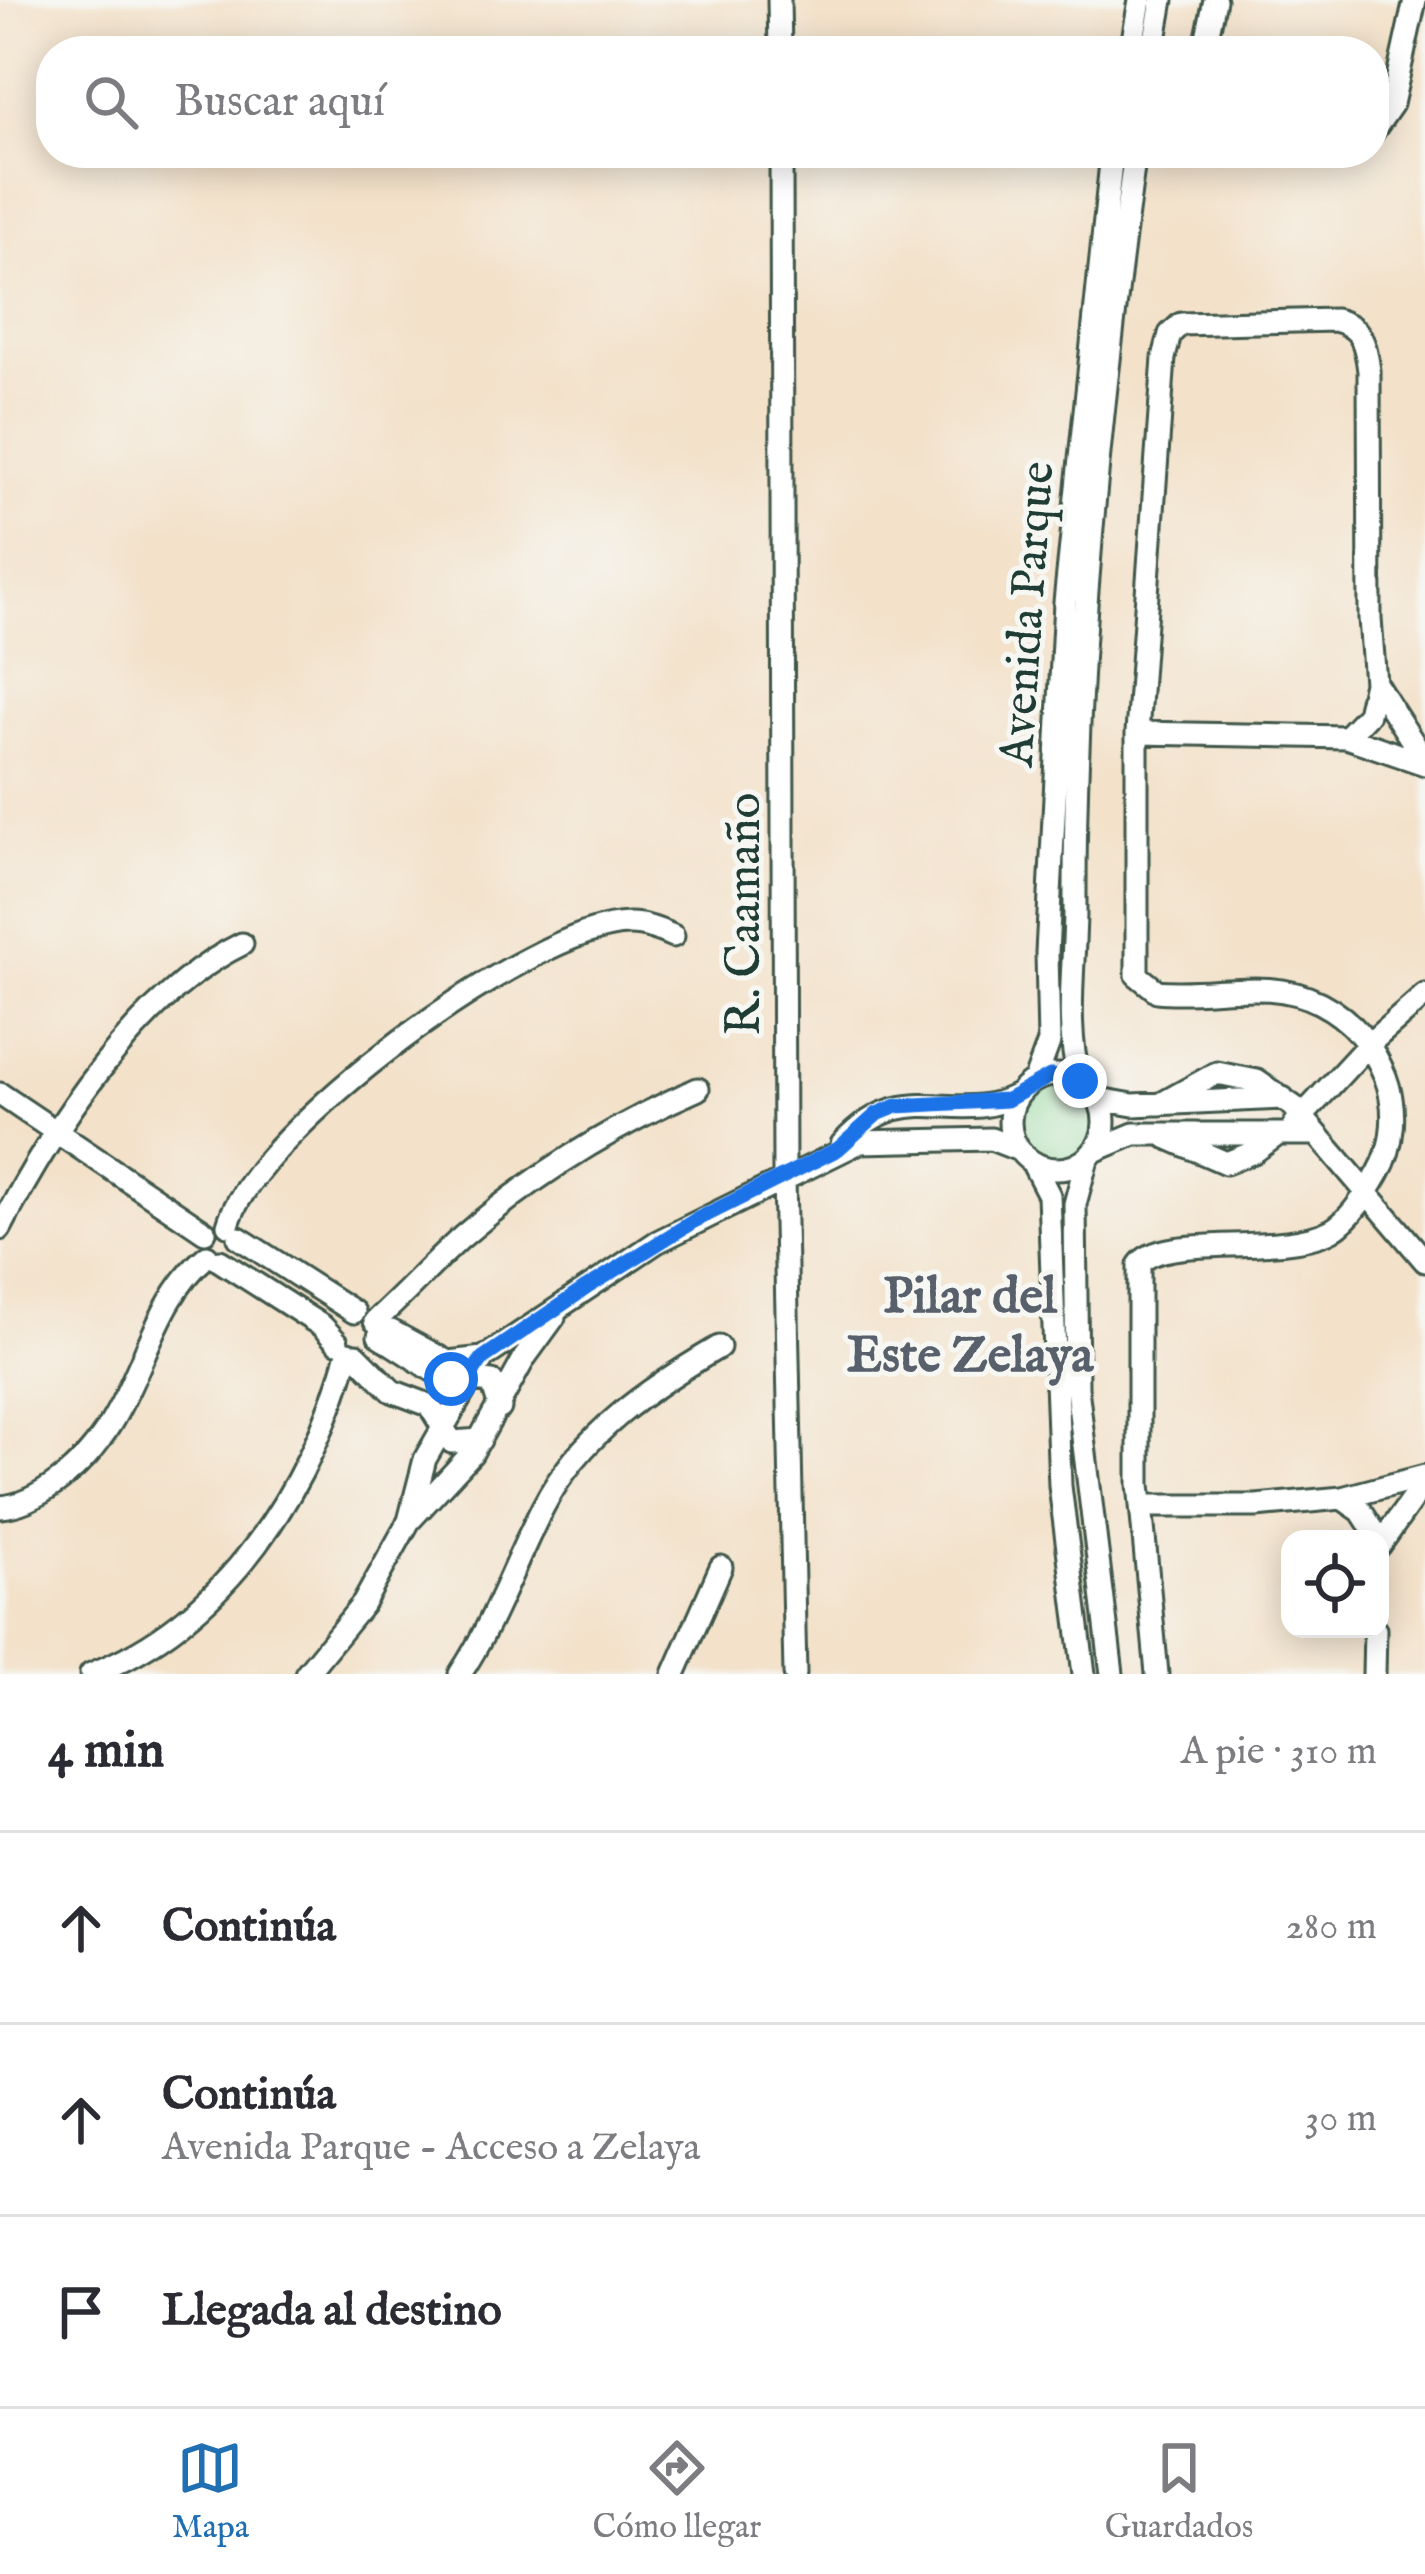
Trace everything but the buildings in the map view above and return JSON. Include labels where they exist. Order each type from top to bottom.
[{"type":"street","points":[[779,0],[780,36]]},
{"type":"street","points":[[1134,36],[1140,0]]},
{"type":"street","points":[[1156,36],[1162,0]]},
{"type":"street","points":[[1207,36],[1215,0]]},
{"type":"street","points":[[1389,109],[1415,0]]},
{"type":"street","name":"R. Caamaño","points":[[781,168],[784,1178],[795,1674]]},
{"type":"street","name":"Avenida Parque","points":[[1027,1087],[1049,1042],[1048,902],[1065,602],[1110,168]]},
{"type":"street","name":"Avenida Parque","points":[[1080,1081],[1073,1045],[1074,825],[1086,611],[1133,168]]},
{"type":"street","points":[[1157,1674],[1141,1506],[1135,1284],[1144,1257],[1171,1247],[1254,1248],[1315,1236],[1344,1221],[1387,1157],[1393,1122],[1388,1084],[1369,1044],[1343,1018],[1292,992],[1270,988],[1171,992],[1141,981],[1135,964],[1137,733],[1164,358],[1170,334],[1190,321],[1335,320],[1349,324],[1362,337],[1369,371],[1375,682],[1368,714],[1346,737]]},
{"type":"street","points":[[1375,682],[1425,762]]},
{"type":"street","points":[[1137,733],[1346,737],[1425,762]]},
{"type":"street","points":[[0,1507],[54,1485],[101,1443],[179,1290],[213,1258],[235,1254],[233,1232],[258,1174],[370,1062],[469,994],[533,959],[612,927],[648,926],[673,936]]},
{"type":"street","points":[[0,1229],[58,1133],[115,1055],[191,974],[242,944]]},
{"type":"street","points":[[1160,1134],[1219,1163],[1254,1153],[1295,1130],[1425,977]]},
{"type":"street","points":[[1369,1044],[1425,995]]},
{"type":"street","points":[[1161,1104],[1217,1073],[1257,1082],[1284,1098],[1295,1130],[1425,1240]]},
{"type":"street","points":[[838,1149],[887,1109],[990,1103],[1066,1076],[1080,1081],[1099,1100],[1105,1125],[1075,1204],[1078,1388],[1112,1674]]},
{"type":"street","points":[[1027,1087],[1010,1122],[1049,1196],[1060,1486],[1084,1674]]},
{"type":"street","points":[[91,1674],[123,1660],[189,1618],[254,1550],[290,1494],[351,1351],[371,1324],[457,1242],[526,1187],[637,1116],[698,1089]]},
{"type":"street","points":[[3,1094],[205,1232]]},
{"type":"street","points":[[1099,1100],[1133,1105],[1284,1098]]},
{"type":"street","points":[[1194,1103],[1195,1135]]},
{"type":"street","points":[[934,1139],[928,1118],[938,1104]]},
{"type":"street","points":[[1133,1105],[1134,1134]]},
{"type":"street","points":[[410,1521],[425,1459],[483,1358],[694,1221],[838,1149],[860,1142],[991,1139],[1060,1170],[1134,1134],[1295,1130]]},
{"type":"street","points":[[1366,1193],[1425,1261]]},
{"type":"street","points":[[444,1419],[429,1405],[392,1391],[322,1326],[213,1258],[202,1244],[205,1232],[215,1224],[233,1232],[434,1372],[492,1382],[500,1408]]},
{"type":"street","points":[[306,1674],[362,1604],[410,1521],[480,1440],[524,1357],[565,1302]]},
{"type":"street","points":[[480,1440],[459,1444],[421,1392],[351,1351],[338,1323],[371,1324],[448,1362],[483,1358]]},
{"type":"street","points":[[460,1674],[498,1611],[543,1506],[576,1457],[644,1395],[719,1347]]},
{"type":"street","points":[[421,1392],[434,1372]]},
{"type":"street","points":[[1141,1506],[1256,1506],[1342,1498],[1425,1479]]},
{"type":"street","points":[[1389,1533],[1425,1479]]},
{"type":"street","points":[[1342,1498],[1361,1510],[1372,1530]]},
{"type":"street","points":[[674,1674],[722,1568]]},
{"type":"street","points":[[1374,1674],[1375,1638]]},
{"type":"green space","points":[[1059,1085],[1087,1096],[1098,1124],[1087,1152],[1059,1163],[1031,1152],[1020,1124],[1031,1096]]},
{"type":"district","name":"Pilar del Este Zelaya","points":[[970,1323]]},
{"type":"route","points":[[451,1379],[466,1381],[483,1358],[508,1339],[657,1242],[838,1149],[864,1123],[887,1109],[1007,1100],[1035,1080],[1050,1076],[1080,1081]]}]
